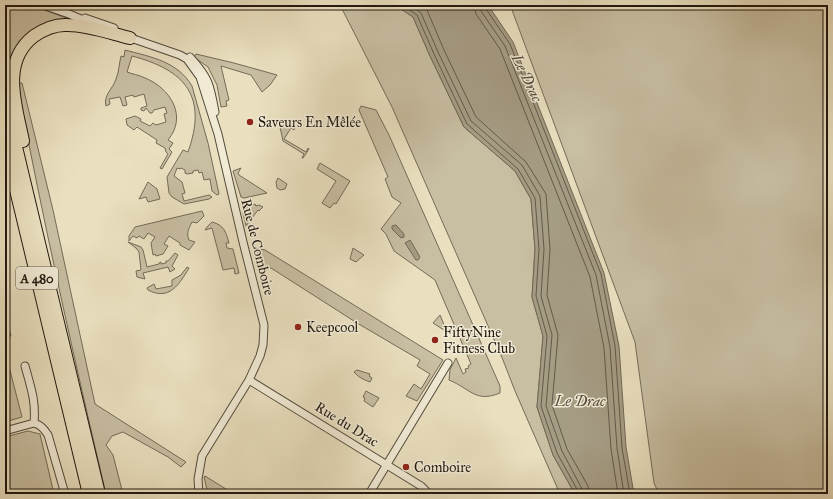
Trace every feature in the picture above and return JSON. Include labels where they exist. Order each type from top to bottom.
[{"type":"highway","points":[[29,204],[26,159],[12,82],[13,66],[20,50],[30,39],[43,30],[62,24],[81,26],[130,38]]},
{"type":"highway","name":"A 480","points":[[5,101],[99,494]]},
{"type":"highway","name":"A 480","points":[[5,144],[89,494]]},
{"type":"street","points":[[43,5],[94,21],[188,55],[206,75],[210,84],[218,134]]},
{"type":"street","name":"Rue de Comboire","points":[[62,11],[92,24],[180,55],[187,59],[200,77],[218,134],[264,325],[263,345],[260,356],[249,380],[202,456],[198,479],[200,494]]},
{"type":"street","points":[[369,494],[448,363]]},
{"type":"street","points":[[25,366],[34,399],[34,423]]},
{"type":"street","name":"Rue du Drac","points":[[249,380],[387,464],[421,486],[429,494]]},
{"type":"street","points":[[5,431],[34,423],[44,429],[48,435],[65,494]]},
{"type":"shaded area","points":[[5,5],[31,5],[68,20],[39,28],[9,77],[7,77],[5,69]]},
{"type":"shaded area","points":[[340,5],[395,5],[413,17],[464,127],[515,171],[531,199],[535,249],[532,297],[543,336],[537,407],[553,455],[575,494],[560,494],[392,107]]},
{"type":"shaded area","points":[[509,5],[828,5],[828,494],[659,494],[654,483],[635,342]]},
{"type":"shaded area","points":[[125,50],[154,58],[171,65],[186,78],[192,86],[208,143],[219,194],[217,195],[212,191],[210,179],[204,180],[202,172],[199,173],[198,170],[187,174],[185,173],[185,170],[181,168],[177,168],[174,176],[182,182],[185,193],[182,194],[184,201],[209,195],[212,197],[209,199],[184,204],[172,197],[169,193],[167,177],[183,150],[188,152],[194,132],[195,115],[193,101],[187,88],[178,78],[166,69],[132,56],[127,72],[143,77],[162,89],[169,96],[176,112],[174,131],[168,140],[173,143],[169,149],[172,152],[162,169],[160,168],[168,154],[165,148],[156,143],[157,140],[137,127],[134,130],[127,125],[126,119],[135,116],[141,119],[140,121],[150,126],[153,123],[156,125],[166,122],[164,114],[167,113],[165,107],[154,110],[152,113],[150,113],[146,108],[144,111],[141,110],[141,108],[147,106],[144,94],[134,97],[133,95],[125,97],[127,105],[123,106],[120,97],[109,99],[110,104],[106,106],[105,102],[107,95],[115,83],[121,56],[124,57]]},
{"type":"shaded area","points":[[196,54],[277,75],[270,85],[262,92],[251,75],[221,66],[229,100],[226,101],[227,106],[221,107],[217,85],[208,67],[194,57]]},
{"type":"shaded area","points":[[17,83],[22,83],[53,210],[95,404],[186,462],[181,467],[168,457],[123,432],[112,436],[106,445],[113,455],[123,494],[106,494],[59,289]]},
{"type":"shaded area","points":[[361,106],[376,110],[389,135],[500,386],[500,393],[492,396],[479,396],[449,380],[450,370],[456,358],[463,374],[466,372],[465,369],[469,368],[468,366],[471,364],[435,280],[394,251],[386,234],[381,229],[401,203],[392,197],[385,179],[388,177],[359,110]]},
{"type":"shaded area","points":[[289,124],[295,128],[294,130],[291,128],[284,139],[306,152],[308,148],[309,149],[303,158],[304,154],[283,141],[280,127]]},
{"type":"shaded area","points":[[320,163],[350,181],[336,204],[334,203],[330,208],[322,203],[336,181],[317,169]]},
{"type":"shaded area","points":[[241,168],[238,173],[239,175],[267,193],[244,198],[241,197],[233,171]]},
{"type":"shaded area","points":[[278,178],[287,184],[285,189],[280,190],[277,188],[276,182]]},
{"type":"shaded area","points":[[148,182],[157,189],[160,199],[148,202],[146,197],[139,199]]},
{"type":"shaded area","points":[[255,204],[256,206],[259,205],[263,207],[259,211],[258,210],[246,226],[243,213],[247,207]]},
{"type":"shaded area","points":[[202,211],[204,216],[197,223],[192,222],[189,228],[189,240],[195,242],[189,250],[169,236],[164,244],[168,246],[163,254],[156,256],[155,254],[153,255],[151,243],[155,237],[148,233],[144,239],[139,236],[137,238],[133,236],[129,241],[129,236],[135,227]]},
{"type":"shaded area","points":[[212,222],[222,227],[225,232],[229,243],[226,243],[227,248],[233,249],[239,273],[235,274],[234,268],[223,270],[212,228],[205,230]]},
{"type":"shaded area","points":[[128,242],[141,247],[147,267],[159,264],[161,262],[161,264],[166,263],[166,261],[168,261],[175,253],[178,255],[172,266],[175,269],[170,272],[168,267],[143,273],[145,279],[137,277],[136,271],[141,270],[139,252]]},
{"type":"shaded area","points":[[256,248],[265,250],[443,360],[417,401],[406,396],[414,384],[421,389],[430,374],[417,366],[420,360],[357,323],[271,268],[262,269]]},
{"type":"shaded area","points":[[353,248],[364,255],[356,262],[350,259]]},
{"type":"shaded area","points":[[187,267],[189,268],[173,290],[162,294],[148,290],[147,288],[154,284],[156,289],[172,286],[172,280],[181,275]]},
{"type":"shaded area","points":[[5,313],[11,336],[5,338]]},
{"type":"shaded area","points":[[440,315],[447,332],[433,323]]},
{"type":"shaded area","points":[[5,351],[22,417],[5,422]]},
{"type":"shaded area","points":[[357,370],[370,374],[369,376],[372,378],[370,382],[356,374],[354,372]]},
{"type":"shaded area","points":[[366,391],[379,398],[373,407],[364,401],[365,398],[363,397]]},
{"type":"shaded area","points":[[28,431],[40,434],[54,494],[5,494],[5,437]]},
{"type":"shaded area","points":[[205,476],[234,494],[219,494],[213,491],[208,494]]},
{"type":"water","name":"Le Drac","points":[[395,5],[488,5],[513,42],[604,273],[619,346],[626,447],[634,494],[575,494],[553,455],[537,407],[543,336],[532,297],[535,249],[531,199],[515,171],[464,127],[413,17]]},
{"type":"water","points":[[396,225],[404,234],[404,237],[401,238],[392,229],[392,226]]},
{"type":"water","points":[[410,240],[420,257],[418,260],[416,260],[405,243]]},
{"type":"place","name":"Saveurs En Mêlée","points":[[250,122]]},
{"type":"place","name":"Keepcool","points":[[298,327]]},
{"type":"place","name":"FiftyNine Fitness Club","points":[[435,340]]},
{"type":"place","name":"Comboire","points":[[406,467]]}]
